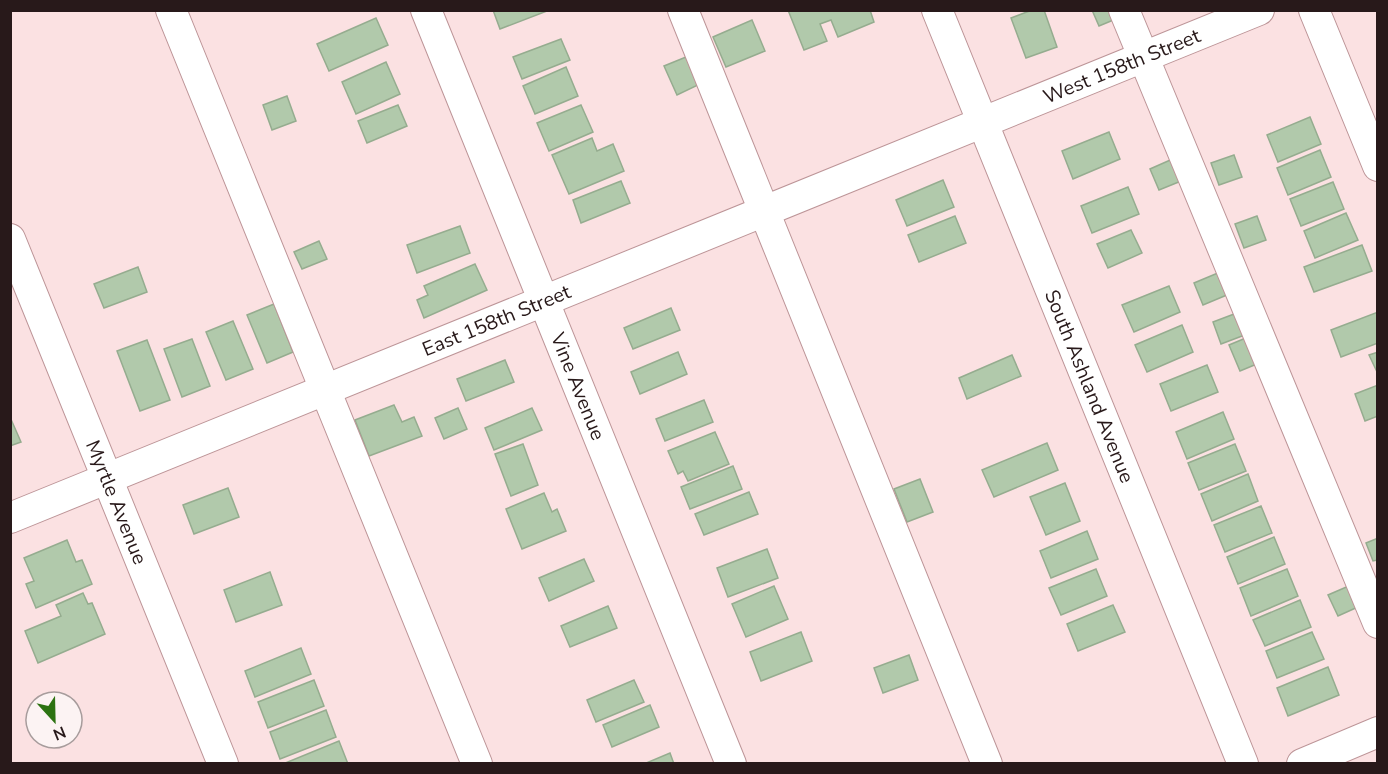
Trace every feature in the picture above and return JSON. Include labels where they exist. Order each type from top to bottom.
[{"type":"street","points":[[171,10],[477,764]]},
{"type":"street","name":"Vine Avenue","points":[[426,10],[731,764]]},
{"type":"street","points":[[683,10],[987,764]]},
{"type":"street","name":"South Ashland Avenue","points":[[938,10],[1243,764]]},
{"type":"street","points":[[1124,10],[1377,623]]},
{"type":"street","name":"West 158th Street","points":[[982,122],[1259,10]]},
{"type":"street","points":[[1314,10],[1377,166]]},
{"type":"street","name":"East 158th Street","points":[[10,518],[982,122]]},
{"type":"street","name":"Myrtle Avenue","points":[[10,238],[223,764]]},
{"type":"street","points":[[1302,764],[1377,732]]},
{"type":"building","points":[[493,10],[547,10],[547,11],[500,29]]},
{"type":"building","points":[[788,10],[870,10],[874,22],[838,37],[831,20],[820,24],[827,41],[804,50]]},
{"type":"building","points":[[1032,10],[1044,10],[1057,47],[1026,58],[1011,18]]},
{"type":"building","points":[[1092,10],[1121,10],[1123,16],[1099,26]]},
{"type":"building","points":[[376,18],[388,45],[329,71],[317,44]]},
{"type":"building","points":[[752,20],[765,51],[726,67],[713,37]]},
{"type":"building","points":[[561,39],[570,60],[522,79],[513,57]]},
{"type":"building","points":[[686,57],[698,85],[677,95],[664,66]]},
{"type":"building","points":[[386,62],[400,94],[356,114],[342,82]]},
{"type":"building","points":[[566,67],[578,96],[535,114],[523,86]]},
{"type":"building","points":[[287,96],[296,121],[272,130],[263,105]]},
{"type":"building","points":[[398,105],[407,126],[367,143],[358,121]]},
{"type":"building","points":[[581,105],[593,132],[549,151],[537,123]]},
{"type":"building","points":[[1310,117],[1321,144],[1278,162],[1267,135]]},
{"type":"building","points":[[1109,132],[1120,159],[1073,179],[1062,151]]},
{"type":"building","points":[[592,138],[597,151],[613,144],[624,171],[569,194],[552,155]]},
{"type":"building","points":[[1320,150],[1331,177],[1288,195],[1277,168]]},
{"type":"building","points":[[1234,155],[1242,177],[1219,185],[1211,163]]},
{"type":"building","points":[[1177,157],[1186,179],[1159,190],[1150,169]]},
{"type":"building","points":[[943,180],[954,207],[907,226],[896,200]]},
{"type":"building","points":[[621,181],[630,203],[581,223],[573,200]]},
{"type":"building","points":[[1333,182],[1344,209],[1301,226],[1290,199]]},
{"type":"building","points":[[1128,187],[1139,214],[1092,233],[1081,206]]},
{"type":"building","points":[[1346,213],[1358,240],[1315,258],[1304,231]]},
{"type":"building","points":[[955,216],[966,243],[919,262],[908,235]]},
{"type":"building","points":[[1257,216],[1266,240],[1244,248],[1235,224]]},
{"type":"building","points":[[460,226],[470,253],[417,273],[407,245]]},
{"type":"building","points":[[1131,230],[1142,253],[1108,268],[1097,244]]},
{"type":"building","points":[[319,241],[327,259],[302,269],[294,252]]},
{"type":"building","points":[[1362,245],[1372,271],[1314,292],[1304,267]]},
{"type":"building","points":[[475,264],[487,290],[424,318],[417,300],[428,295],[424,286]]},
{"type":"building","points":[[138,267],[147,292],[104,308],[94,284]]},
{"type":"building","points":[[1225,270],[1234,292],[1203,305],[1194,283]]},
{"type":"building","points":[[1169,286],[1180,312],[1134,332],[1122,305]]},
{"type":"building","points":[[274,304],[293,352],[267,363],[247,315]]},
{"type":"building","points":[[671,308],[680,330],[633,349],[624,328]]},
{"type":"building","points":[[1242,311],[1250,333],[1221,344],[1213,322]]},
{"type":"building","points":[[1378,312],[1378,343],[1341,357],[1331,330]]},
{"type":"building","points":[[233,321],[253,369],[226,380],[206,332]]},
{"type":"building","points":[[1182,325],[1193,352],[1147,372],[1135,345]]},
{"type":"building","points":[[1253,335],[1264,361],[1240,371],[1229,345]]},
{"type":"building","points":[[192,339],[210,386],[182,397],[164,349]]},
{"type":"building","points":[[147,340],[170,400],[140,411],[117,351]]},
{"type":"building","points":[[678,352],[687,374],[640,394],[631,372]]},
{"type":"building","points":[[1378,352],[1378,374],[1369,355]]},
{"type":"building","points":[[1012,355],[1021,376],[967,399],[959,378]]},
{"type":"building","points":[[505,360],[514,382],[466,401],[457,379]]},
{"type":"building","points":[[1207,365],[1218,392],[1171,411],[1160,384]]},
{"type":"building","points":[[1378,385],[1378,416],[1365,421],[1355,394]]},
{"type":"building","points":[[704,400],[713,422],[665,441],[656,419]]},
{"type":"building","points":[[394,405],[402,422],[414,417],[422,436],[369,456],[355,420]]},
{"type":"building","points":[[458,408],[467,429],[444,439],[435,418]]},
{"type":"building","points":[[532,408],[542,430],[494,450],[485,428]]},
{"type":"building","points":[[1223,412],[1234,439],[1187,459],[1176,432]]},
{"type":"building","points":[[10,417],[21,442],[10,446]]},
{"type":"building","points":[[715,432],[729,464],[688,481],[683,471],[678,474],[668,451]]},
{"type":"building","points":[[1047,443],[1058,470],[994,497],[982,470]]},
{"type":"building","points":[[523,444],[538,485],[511,496],[495,454]]},
{"type":"building","points":[[1235,444],[1246,471],[1199,490],[1188,463]]},
{"type":"building","points":[[733,466],[742,489],[690,509],[681,487]]},
{"type":"building","points":[[1248,474],[1258,501],[1212,521],[1201,494]]},
{"type":"building","points":[[920,479],[933,512],[907,522],[894,489]]},
{"type":"building","points":[[1065,483],[1080,521],[1046,535],[1030,497]]},
{"type":"building","points":[[228,488],[239,517],[194,534],[183,505]]},
{"type":"building","points":[[749,492],[758,514],[704,535],[695,514]]},
{"type":"building","points":[[544,493],[552,512],[557,509],[566,531],[522,549],[506,509]]},
{"type":"building","points":[[1261,506],[1272,533],[1225,552],[1214,525]]},
{"type":"building","points":[[1087,531],[1098,559],[1051,578],[1040,551]]},
{"type":"building","points":[[1274,537],[1285,564],[1238,584],[1227,557]]},
{"type":"building","points":[[1378,538],[1378,560],[1373,561],[1366,543]]},
{"type":"building","points":[[67,540],[76,562],[82,560],[92,584],[36,608],[26,584],[34,581],[24,558]]},
{"type":"building","points":[[767,549],[778,578],[728,597],[717,568]]},
{"type":"building","points":[[584,559],[594,581],[549,601],[539,578]]},
{"type":"building","points":[[1096,569],[1107,596],[1061,615],[1049,588]]},
{"type":"building","points":[[1287,569],[1298,596],[1251,616],[1240,588]]},
{"type":"building","points":[[270,572],[282,605],[236,622],[224,590]]},
{"type":"building","points":[[1351,585],[1360,606],[1338,616],[1328,595]]},
{"type":"building","points":[[774,586],[788,619],[746,637],[732,604]]},
{"type":"building","points":[[83,593],[88,604],[92,603],[105,634],[38,663],[25,631],[61,616],[56,605]]},
{"type":"building","points":[[1300,600],[1311,627],[1265,646],[1253,620]]},
{"type":"building","points":[[1113,605],[1125,632],[1078,651],[1067,624]]},
{"type":"building","points":[[608,606],[617,628],[570,647],[561,626]]},
{"type":"building","points":[[801,632],[812,661],[761,681],[750,652]]},
{"type":"building","points":[[1312,632],[1324,659],[1277,678],[1266,651]]},
{"type":"building","points":[[301,648],[311,674],[255,697],[245,671]]},
{"type":"building","points":[[909,655],[918,680],[883,693],[874,668]]},
{"type":"building","points":[[1328,667],[1339,695],[1288,716],[1277,688]]},
{"type":"building","points":[[314,680],[324,706],[268,728],[258,702]]},
{"type":"building","points":[[634,680],[644,702],[596,722],[587,700]]},
{"type":"building","points":[[650,705],[659,727],[612,747],[603,725]]},
{"type":"building","points":[[326,710],[336,737],[280,759],[270,732]]},
{"type":"building","points":[[339,741],[348,764],[283,764]]},
{"type":"building","points":[[670,753],[674,764],[644,764]]}]
